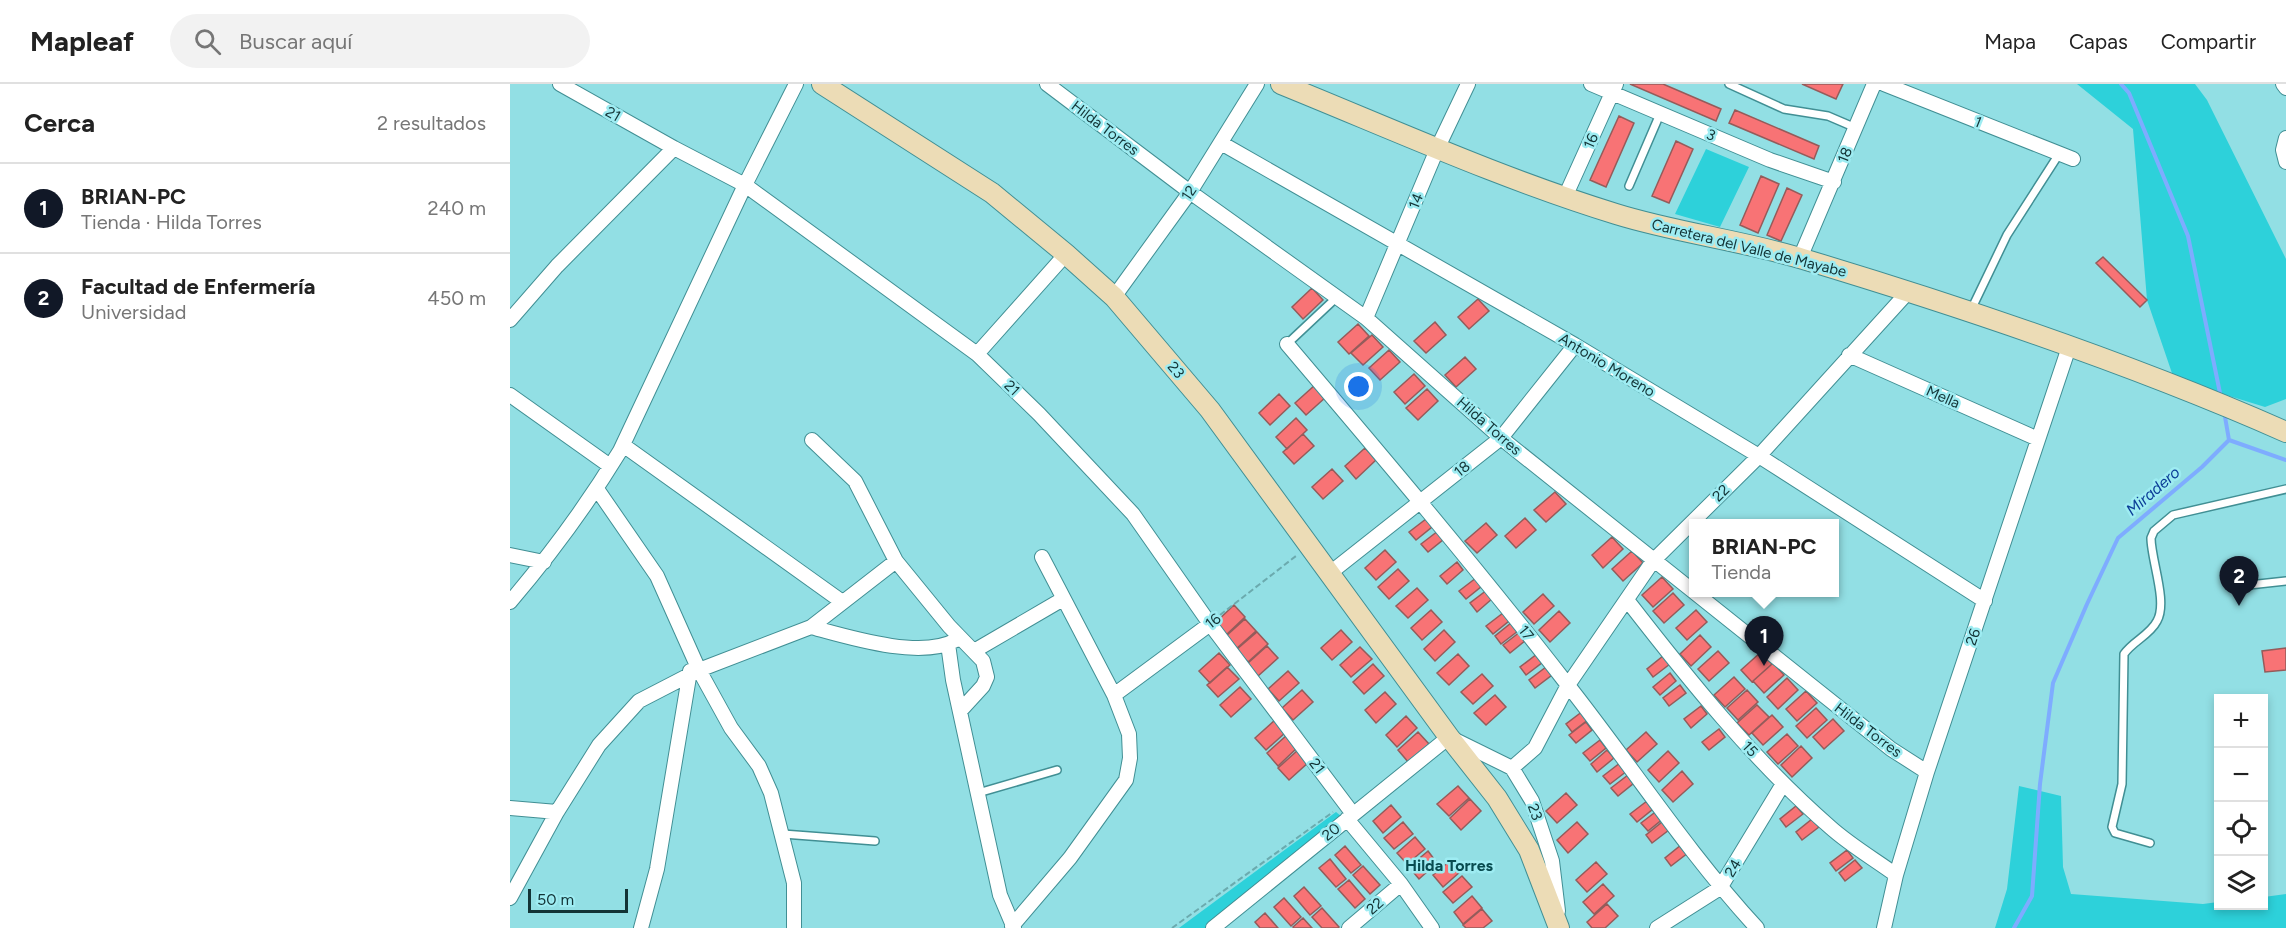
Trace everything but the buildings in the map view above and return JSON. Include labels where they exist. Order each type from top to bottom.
[{"type":"street","name":"21","points":[[560,84],[745,185],[977,354],[1039,414],[1133,514],[1210,624],[1432,928]]},
{"type":"street","points":[[510,602],[544,562],[597,489],[623,445],[745,185],[796,84]]},
{"type":"street","name":"23","points":[[822,84],[992,193],[1114,297],[1210,410],[1449,737],[1497,798],[1529,850],[1559,928]]},
{"type":"street","name":"Hilda Torres","points":[[1047,84],[1190,192],[1366,318],[1501,438],[1689,589]]},
{"type":"street","name":"12","points":[[1114,297],[1190,192],[1257,84]]},
{"type":"street","name":"Carretera del Valle de Mayabe","points":[[1281,84],[1565,197],[1619,215],[1800,258],[1908,292],[2189,391],[2286,431]]},
{"type":"street","name":"14","points":[[1366,318],[1438,147],[1468,84]]},
{"type":"street","name":"3","points":[[1591,84],[1614,88],[1660,114],[1770,160],[1834,182]]},
{"type":"street","name":"18","points":[[1800,258],[1874,84]]},
{"type":"street","name":"1","points":[[1884,84],[2066,157]]},
{"type":"street","points":[[2283,84],[2286,88]]},
{"type":"street","name":"16","points":[[1565,197],[1614,88]]},
{"type":"street","points":[[2286,138],[2283,150],[2286,162]]},
{"type":"street","name":"Antonio Moreno","points":[[1221,143],[1575,345],[1759,456],[1985,601]]},
{"type":"street","points":[[510,320],[557,266],[674,148]]},
{"type":"street","points":[[977,354],[1066,254]]},
{"type":"street","name":"22","points":[[1695,519],[1759,456],[1908,292]]},
{"type":"street","name":"17","points":[[1287,344],[1422,502],[1568,685],[1720,888],[1757,928]]},
{"type":"street","name":"18","points":[[1330,573],[1501,438],[1575,345]]},
{"type":"street","name":"26","points":[[1884,928],[1896,875],[1927,772],[2069,347]]},
{"type":"street","name":"Mella","points":[[1849,355],[2038,439]]},
{"type":"street","points":[[510,395],[610,466]]},
{"type":"street","points":[[812,440],[855,481],[896,561],[955,641],[974,651],[983,660],[987,676],[983,686],[961,710]]},
{"type":"street","points":[[623,445],[841,601]]},
{"type":"street","points":[[597,489],[657,576],[694,668],[731,728],[759,766],[771,793],[794,883],[794,928]]},
{"type":"street","name":"22","points":[[1512,768],[1535,748],[1568,685],[1653,561],[1689,525]]},
{"type":"street","points":[[510,555],[544,562]]},
{"type":"street","points":[[955,641],[961,710],[1000,895],[1013,927],[1070,858],[1126,780],[1130,758],[1129,734],[1114,695],[1042,557]]},
{"type":"street","points":[[510,898],[557,812],[598,745],[639,701],[694,668],[811,627],[841,601],[896,561]]},
{"type":"street","name":"Hilda Torres","points":[[1699,597],[1891,749],[1927,772]]},
{"type":"street","points":[[974,651],[1063,599]]},
{"type":"street","name":"15","points":[[1627,600],[1695,688],[1783,784],[1832,829],[1896,875]]},
{"type":"street","name":"16","points":[[1114,695],[1210,624]]},
{"type":"street","points":[[811,627],[871,644],[908,647],[955,641]]},
{"type":"street","points":[[641,928],[657,869],[694,668]]},
{"type":"street","name":"23","points":[[1449,737],[1512,768],[1532,801],[1552,861],[1559,928]]},
{"type":"street","name":"20","points":[[1213,928],[1348,812],[1449,737]]},
{"type":"street","name":"24","points":[[1658,928],[1720,888],[1783,784]]},
{"type":"street","points":[[510,808],[557,812]]},
{"type":"street","name":"22","points":[[1349,928],[1401,884]]},
{"type":"lane","points":[[1730,84],[1784,109],[1828,116],[1856,128]]},
{"type":"lane","points":[[1629,186],[1660,114]]},
{"type":"lane","points":[[1970,313],[2007,235],[2066,157]]},
{"type":"lane","points":[[1287,344],[1336,298]]},
{"type":"lane","points":[[2150,843],[2115,833],[2112,826],[2122,784],[2124,654],[2153,627],[2160,615],[2151,538],[2154,531],[2173,515],[2286,489]]},
{"type":"lane","points":[[2240,586],[2286,581]]},
{"type":"lane","points":[[978,793],[1057,770]]},
{"type":"lane","points":[[783,834],[875,841]]},
{"type":"path","name":"16","points":[[1210,624],[1310,545]]},
{"type":"path","points":[[1172,928],[1348,812]]},
{"type":"shaded area","points":[[2077,84],[2195,84],[2207,100],[2286,259],[2286,399],[2265,407],[2174,379],[2147,300],[2133,129]]},
{"type":"shaded area","points":[[1706,149],[1749,167],[1720,227],[1675,214]]},
{"type":"shaded area","points":[[2019,786],[2061,796],[2063,867],[2071,894],[2203,904],[2214,903],[2214,910],[2268,910],[2268,896],[2286,894],[2286,928],[1995,928],[2007,889]]},
{"type":"shaded area","points":[[1336,812],[1341,816],[1205,928],[1179,928]]},
{"type":"waterway","name":"Miradero","points":[[2121,84],[2129,93],[2188,236],[2221,398]]},
{"type":"waterway","name":"Miradero","points":[[2224,411],[2229,440]]},
{"type":"waterway","points":[[2229,440],[2286,460]]},
{"type":"waterway","name":"Miradero","points":[[2014,928],[2032,896],[2040,784],[2053,683],[2087,604],[2118,538],[2202,467],[2229,440]]},
{"type":"place","name":"Facultad de Enfermería","points":[[2239,606]]},
{"type":"place","name":"BRIAN-PC","points":[[1764,666]]},
{"type":"district","name":"Hilda Torres","points":[[1449,865]]}]
